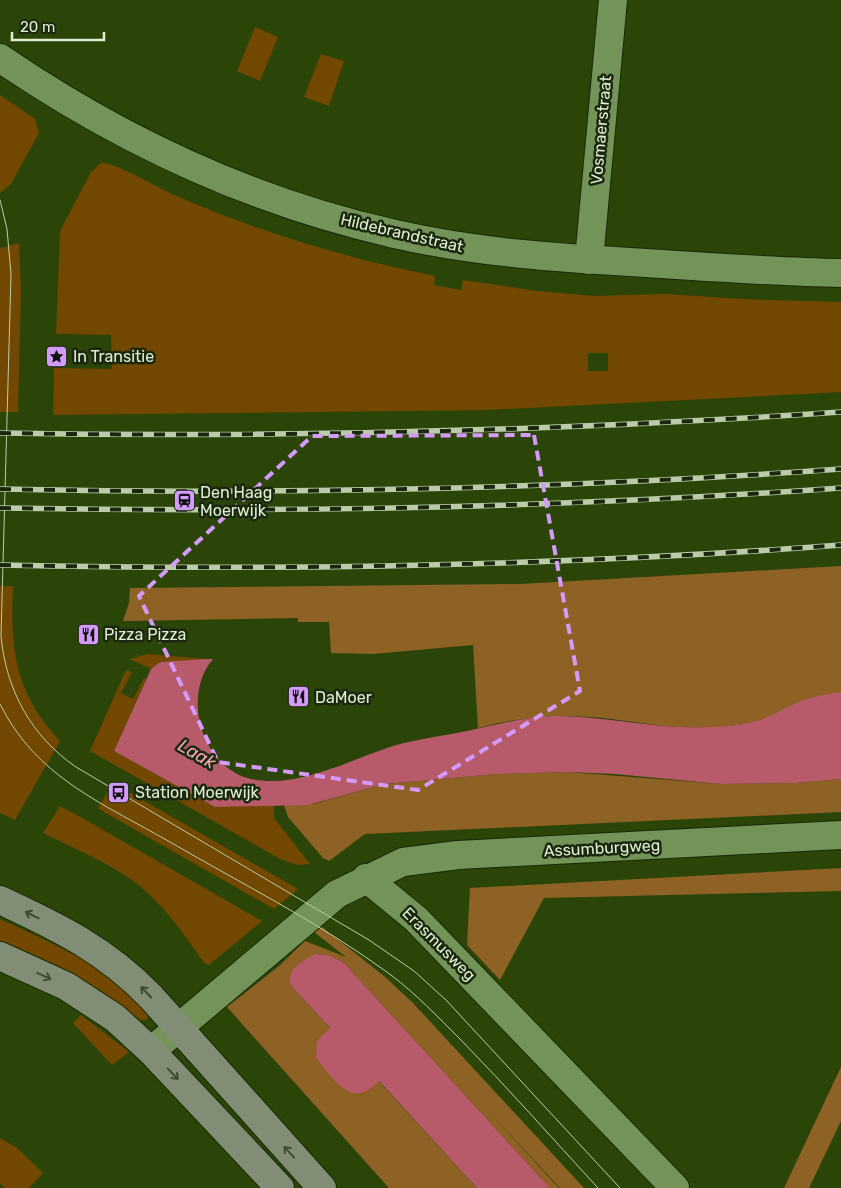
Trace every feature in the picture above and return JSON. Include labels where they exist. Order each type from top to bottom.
[{"type":"main road","points":[[0,900],[64,930],[108,958],[138,983],[312,1185]]},
{"type":"main road","points":[[0,956],[66,986],[99,1006],[151,1051],[280,1188]]},
{"type":"street","name":"Vosmaerstraat","points":[[589,260],[613,0]]},
{"type":"street","name":"Hildebrandstraat","points":[[0,58],[68,101],[138,141],[219,178],[278,200],[372,229],[443,244],[517,255],[755,271],[841,273]]},
{"type":"street","name":"Assumburgweg","points":[[366,878],[402,862],[451,856],[841,835]]},
{"type":"street","points":[[151,1051],[323,903],[366,878]]},
{"type":"street","name":"Erasmusweg","points":[[366,878],[416,919],[675,1188]]},
{"type":"highlighted area","points":[[534,435],[580,691],[418,790],[218,762],[139,596],[312,436]]},
{"type":"shaded area","points":[[255,27],[278,37],[260,81],[237,71]]},
{"type":"shaded area","points":[[321,54],[344,61],[329,106],[304,97]]},
{"type":"shaded area","points":[[0,95],[35,119],[39,133],[11,184],[0,193]]},
{"type":"shaded area","points":[[101,163],[116,166],[202,207],[267,231],[334,252],[435,276],[434,285],[461,290],[463,280],[537,291],[594,296],[666,294],[741,299],[841,302],[841,392],[487,410],[53,415],[54,368],[112,369],[111,335],[56,334],[60,231],[91,172]],"holes":[[[588,353],[608,353],[608,371],[588,371]]]},
{"type":"shaded area","points":[[19,243],[21,289],[18,412],[0,412],[0,248]]},
{"type":"shaded area","points":[[841,566],[841,692],[810,700],[756,721],[744,724],[699,728],[571,716],[524,719],[478,728],[473,645],[373,654],[331,653],[329,622],[298,622],[298,618],[123,621],[129,603],[130,588],[521,584]]},
{"type":"shaded area","points":[[0,586],[13,586],[13,631],[18,670],[33,705],[60,741],[15,820],[0,813]]},
{"type":"shaded area","points":[[147,654],[207,660],[160,662],[151,669],[130,659]]},
{"type":"shaded area","points":[[126,670],[132,672],[121,693],[133,699],[144,678],[146,679],[114,751],[215,807],[274,805],[274,818],[310,864],[297,865],[280,859],[90,751]]},
{"type":"shaded area","points":[[568,772],[721,784],[796,783],[841,779],[841,812],[365,834],[329,861],[323,858],[288,817],[284,805],[313,804],[384,784],[497,774]]},
{"type":"shaded area","points":[[113,783],[298,889],[274,909],[104,812],[98,808]]},
{"type":"shaded area","points":[[60,806],[262,921],[209,965],[205,964],[172,919],[153,898],[132,880],[89,855],[43,833]]},
{"type":"shaded area","points":[[841,868],[841,891],[544,898],[500,980],[467,945],[470,888]]},
{"type":"shaded area","points":[[0,919],[58,946],[100,970],[127,992],[148,1015],[147,1020],[140,1020],[102,991],[0,941]]},
{"type":"shaded area","points":[[322,927],[384,976],[412,1002],[584,1188],[560,1188],[477,1099],[559,1188],[550,1188],[343,962],[328,955],[314,954],[291,986],[477,1188],[389,1188],[227,1007],[279,966],[305,941],[346,957],[314,932]]},
{"type":"shaded area","points":[[81,1015],[129,1052],[112,1065],[73,1023]]},
{"type":"shaded area","points":[[841,1067],[841,1121],[809,1188],[784,1188]]},
{"type":"shaded area","points":[[0,1138],[17,1148],[43,1173],[29,1188],[5,1188],[0,1183]]},
{"type":"water","name":"Laak","points":[[213,659],[203,674],[199,692],[198,710],[202,729],[209,746],[220,761],[234,772],[251,779],[269,781],[305,777],[393,746],[525,719],[560,716],[673,727],[723,726],[753,722],[804,700],[841,692],[841,779],[796,783],[721,784],[615,774],[568,772],[497,774],[384,784],[308,805],[215,807],[114,751],[151,669],[160,662]]},
{"type":"water","points":[[314,954],[328,955],[343,962],[550,1188],[477,1188],[379,1081],[368,1090],[358,1093],[344,1089],[338,1084],[316,1058],[317,1041],[330,1028],[291,986],[290,980],[293,971]]},
{"type":"tram line","points":[[0,200],[7,229],[11,274],[1,636],[8,675],[15,693],[34,726],[60,755],[76,767],[369,940],[414,971],[446,1000],[620,1188]]},
{"type":"tram line","points":[[0,704],[15,729],[32,751],[73,786],[310,922],[365,956],[400,982],[478,1057],[598,1188]]},
{"type":"railway","points":[[0,433],[316,434],[421,432],[631,424],[841,412]]},
{"type":"railway","points":[[0,489],[105,491],[421,489],[526,486],[841,469]]},
{"type":"railway","points":[[0,508],[211,510],[421,507],[631,500],[841,488]]},
{"type":"railway","points":[[0,565],[105,567],[420,565],[631,558],[841,545]]},
{"type":"place","name":"In Transitie","points":[[57,356]]},
{"type":"place","name":"Den Haag Moerwijk","points":[[184,501]]},
{"type":"place","name":"Pizza Pizza","points":[[88,634]]},
{"type":"place","name":"DaMoer","points":[[299,697]]},
{"type":"place","name":"Station Moerwijk","points":[[119,792]]}]
